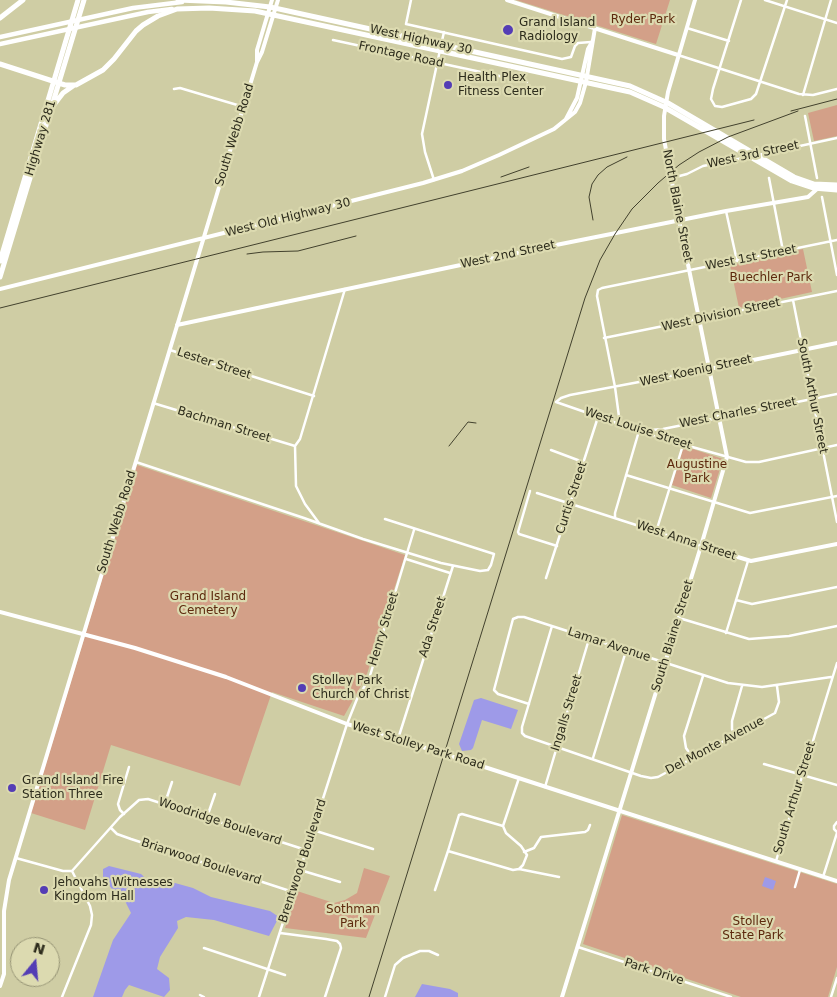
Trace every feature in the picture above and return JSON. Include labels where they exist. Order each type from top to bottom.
[{"type":"highway","points":[[0,18],[23,0]]},
{"type":"highway","name":"Highway 281","points":[[0,276],[47,120],[78,0]]},
{"type":"highway","name":"Highway 281","points":[[0,261],[56,82],[84,0]]},
{"type":"highway","points":[[178,0],[186,1]]},
{"type":"highway","name":"West Highway 30","points":[[186,1],[226,2],[273,8],[441,44],[584,78],[656,100],[797,184],[818,187]]},
{"type":"highway","name":"West Highway 30","points":[[177,9],[209,8],[271,14],[440,51],[584,78]]},
{"type":"highway","points":[[47,120],[59,98],[68,89],[103,70],[143,25],[158,16],[177,9]]},
{"type":"highway","points":[[0,64],[70,86],[76,85]]},
{"type":"highway","name":"West 2nd Street","points":[[818,187],[837,185]]},
{"type":"highway","name":"West 2nd Street","points":[[818,187],[837,190]]},
{"type":"main road","name":"West Highway 30","points":[[0,37],[133,8],[186,1]]},
{"type":"main road","name":"West Highway 30","points":[[0,44],[148,12],[177,9]]},
{"type":"street","name":"South Webb Road","points":[[272,0],[273,8]]},
{"type":"street","name":"South Webb Road","points":[[0,986],[4,970],[5,896],[15,857],[244,107],[257,62],[257,50],[273,8],[278,0]]},
{"type":"street","points":[[411,0],[406,24],[566,59],[571,57],[578,42],[592,42]]},
{"type":"street","points":[[507,0],[802,95],[813,95],[837,89]]},
{"type":"street","name":"North Blaine Street","points":[[689,270],[671,178],[664,123],[666,98],[696,0]]},
{"type":"street","points":[[741,0],[711,99],[715,106],[722,107],[751,99],[756,94],[787,0]]},
{"type":"street","points":[[765,0],[837,23]]},
{"type":"street","points":[[802,95],[831,0]]},
{"type":"street","name":"West Old Highway 30","points":[[0,289],[434,180],[462,171],[515,148],[550,132],[566,119],[577,98],[584,78],[588,49],[592,42],[595,28]]},
{"type":"street","points":[[687,28],[728,41]]},
{"type":"street","points":[[434,180],[425,152],[422,134],[444,32]]},
{"type":"street","name":"Frontage Road","points":[[333,40],[527,82]]},
{"type":"street","points":[[174,89],[180,88],[244,107]]},
{"type":"street","points":[[805,116],[817,178]]},
{"type":"street","name":"West 3rd Street","points":[[671,178],[687,174],[703,166],[837,138]]},
{"type":"street","points":[[769,178],[784,251]]},
{"type":"street","name":"West 2nd Street","points":[[177,325],[679,220],[810,197],[818,187]]},
{"type":"street","points":[[822,197],[837,275]]},
{"type":"street","points":[[726,211],[737,261]]},
{"type":"street","name":"West 1st Street","points":[[604,338],[597,296],[598,290],[605,287],[837,240]]},
{"type":"street","name":"South Blaine Street","points":[[562,997],[727,457],[689,270]]},
{"type":"street","points":[[319,524],[305,504],[296,486],[295,446],[300,439],[314,396],[345,289]]},
{"type":"street","name":"West Division Street","points":[[604,338],[837,291]]},
{"type":"street","name":"South Arthur Street","points":[[793,300],[837,522]]},
{"type":"street","points":[[604,338],[615,387],[620,424]]},
{"type":"street","name":"West Koenig Street","points":[[556,402],[570,395],[837,343]]},
{"type":"street","name":"Lester Street","points":[[170,350],[314,396]]},
{"type":"street","name":"West Charles Street","points":[[639,431],[719,418],[837,394]]},
{"type":"street","name":"West Louise Street","points":[[556,402],[660,438],[746,462],[759,462],[837,445]]},
{"type":"street","name":"Bachman Street","points":[[154,403],[295,446]]},
{"type":"street","name":"Curtis Street","points":[[546,578],[598,417]]},
{"type":"street","points":[[660,438],[663,428]]},
{"type":"street","points":[[615,518],[639,431]]},
{"type":"street","points":[[656,532],[683,444]]},
{"type":"street","points":[[551,450],[583,462]]},
{"type":"street","points":[[136,462],[407,554],[453,566],[480,571],[488,570],[494,554],[414,530],[385,519]]},
{"type":"street","points":[[626,475],[750,513],[837,496]]},
{"type":"street","points":[[530,491],[518,532],[521,535],[556,546]]},
{"type":"street","name":"West Anna Street","points":[[537,493],[748,561],[837,544]]},
{"type":"street","name":"Henry Street","points":[[347,724],[357,699],[369,679],[414,530]]},
{"type":"street","points":[[406,559],[450,573]]},
{"type":"street","points":[[726,633],[748,561]]},
{"type":"street","name":"Ada Street","points":[[398,739],[453,566]]},
{"type":"street","points":[[736,600],[752,604],[837,587]]},
{"type":"street","name":"West Stolley Park Road","points":[[0,612],[135,648],[226,677],[347,724],[837,881]]},
{"type":"street","name":"Lamar Avenue","points":[[529,704],[498,694],[494,690],[513,619],[519,617],[552,626],[703,676],[742,686],[777,686],[831,677]]},
{"type":"street","points":[[678,618],[750,639],[789,636],[837,626]]},
{"type":"street","points":[[529,704],[552,626]]},
{"type":"street","name":"Ingalls Street","points":[[545,787],[589,639]]},
{"type":"street","points":[[593,758],[626,650]]},
{"type":"street","points":[[831,677],[837,663]]},
{"type":"street","points":[[693,758],[686,748],[684,736],[703,676]]},
{"type":"street","name":"South Arthur Street","points":[[776,862],[831,677]]},
{"type":"street","points":[[734,735],[732,721],[742,686]]},
{"type":"street","name":"Del Monte Avenue","points":[[529,704],[523,724],[522,733],[525,736],[651,778],[658,777],[775,713],[778,702],[777,686]]},
{"type":"street","name":"Brentwood Boulevard","points":[[259,997],[347,724]]},
{"type":"street","points":[[764,764],[837,786]]},
{"type":"street","points":[[124,814],[118,804],[129,767]]},
{"type":"street","points":[[519,778],[503,826],[506,833],[520,846],[526,855],[526,860],[520,869]]},
{"type":"street","points":[[165,804],[172,782]]},
{"type":"street","points":[[207,818],[215,794]]},
{"type":"street","name":"Woodridge Boulevard","points":[[72,871],[124,814],[139,800],[148,799],[306,850]]},
{"type":"street","points":[[436,890],[459,816],[462,814],[503,826]]},
{"type":"street","points":[[823,877],[837,832],[834,826],[837,822]]},
{"type":"street","points":[[524,852],[534,848],[541,837],[585,832],[590,825]]},
{"type":"street","name":"Briarwood Boulevard","points":[[110,828],[117,834],[131,839],[293,892]]},
{"type":"street","points":[[313,830],[372,848]]},
{"type":"street","points":[[448,851],[513,870],[527,870],[559,877]]},
{"type":"street","points":[[15,857],[63,871],[72,871],[90,906],[92,915],[91,925],[62,997]]},
{"type":"street","points":[[300,870],[340,882]]},
{"type":"street","points":[[795,887],[800,870]]},
{"type":"street","points":[[280,933],[326,938],[340,944],[341,948],[325,997]]},
{"type":"street","name":"Park Drive","points":[[578,947],[731,997]]},
{"type":"street","points":[[204,948],[285,975]]},
{"type":"street","points":[[385,997],[395,964],[403,958],[420,951],[429,951],[438,955]]},
{"type":"street","points":[[831,997],[837,978]]},
{"type":"street","points":[[200,996],[204,997]]},
{"type":"green space","name":"Ryder Park","points":[[516,0],[670,0],[656,44]]},
{"type":"green space","points":[[837,105],[837,136],[814,141],[808,113]]},
{"type":"green space","name":"Buechler Park","points":[[803,249],[812,292],[739,308],[730,265]]},
{"type":"green space","name":"Augustine Park","points":[[684,446],[723,459],[711,498],[672,485]]},
{"type":"green space","name":"Grand Island Cemetery","points":[[137,465],[405,555],[366,677],[344,716],[272,692],[240,786],[111,745],[85,830],[31,813]]},
{"type":"green space","name":"Stolley State Park","points":[[622,815],[837,884],[837,967],[828,997],[741,997],[583,944]]},
{"type":"green space","name":"Sothman Park","points":[[364,868],[390,876],[366,938],[285,928],[297,891],[334,903],[345,900],[357,893]]},
{"type":"shaded area","points":[[481,698],[518,710],[511,729],[482,720],[473,748],[462,751],[459,744],[474,700]]},
{"type":"shaded area","points":[[109,866],[141,874],[153,885],[175,883],[193,888],[211,897],[270,911],[279,917],[269,936],[214,920],[186,917],[177,921],[178,928],[160,957],[157,969],[169,978],[170,990],[164,997],[129,985],[122,997],[93,997],[113,940],[131,913],[123,897],[112,889],[103,877],[103,869]]},
{"type":"shaded area","points":[[765,877],[776,881],[773,890],[762,886]]},
{"type":"shaded area","points":[[422,984],[450,989],[458,993],[458,997],[415,997]]},
{"type":"railway","points":[[791,111],[837,99]]},
{"type":"railway","points":[[369,997],[585,298],[600,260],[632,209],[679,165],[728,137],[798,111]]},
{"type":"railway","points":[[0,308],[754,120]]},
{"type":"railway","points":[[593,220],[589,197],[592,184],[607,167],[627,157]]},
{"type":"railway","points":[[501,177],[529,167]]},
{"type":"railway","points":[[247,254],[298,251],[356,236]]},
{"type":"railway","points":[[449,446],[468,422],[476,423]]},
{"type":"place","name":"Grand Island Radiology","points":[[508,30]]},
{"type":"place","name":"Health Plex Fitness Center","points":[[448,85]]},
{"type":"place","name":"Stolley Park Church of Christ","points":[[302,688]]},
{"type":"place","name":"Grand Island Fire Station Three","points":[[12,788]]},
{"type":"place","name":"Jehovahs Witnesses Kingdom Hall","points":[[44,890]]}]
